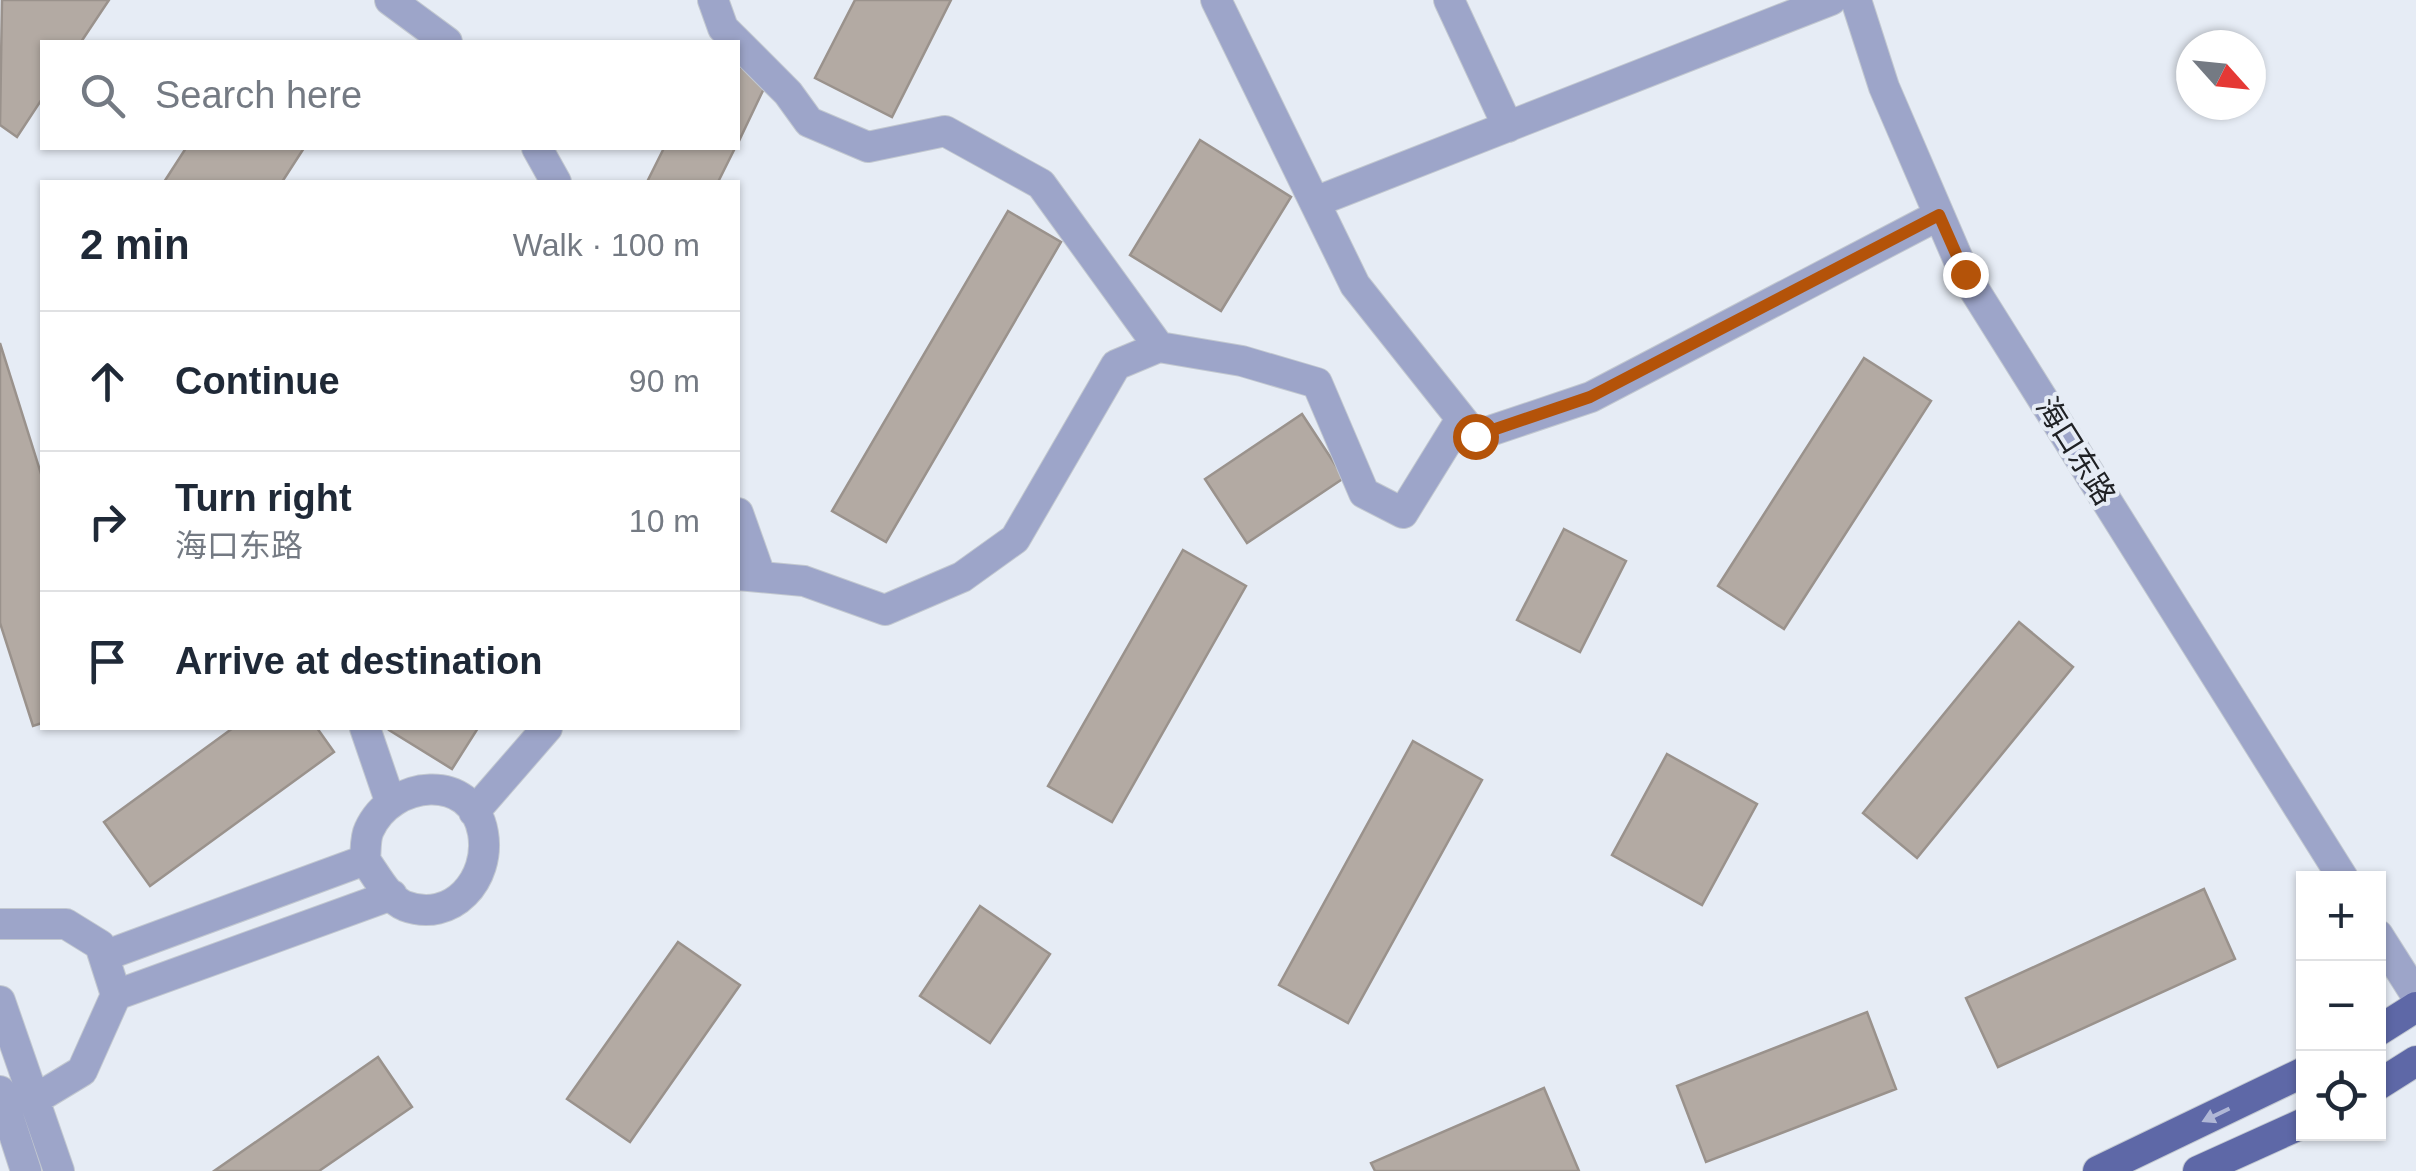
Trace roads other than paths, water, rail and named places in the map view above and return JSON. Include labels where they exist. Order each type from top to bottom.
[{"type":"main road","points":[[2386,1025],[2416,1007]]},
{"type":"main road","points":[[2386,1080],[2416,1061]]},
{"type":"main road","points":[[2098,1171],[2296,1076]]},
{"type":"main road","points":[[2198,1171],[2296,1127]]},
{"type":"street","points":[[390,0],[444,40]]},
{"type":"street","points":[[713,0],[723,28],[735,40]]},
{"type":"street","points":[[1216,0],[1354,285],[1475,436],[1590,397],[1939,215]]},
{"type":"street","points":[[1448,0],[1508,126]]},
{"type":"street","points":[[1316,202],[1831,0]]},
{"type":"street","name":"海口东路","points":[[1856,0],[1884,86],[1965,274],[2339,871]]},
{"type":"street","points":[[740,45],[788,93],[809,122],[868,147],[944,131],[1041,184],[1159,346]]},
{"type":"street","points":[[537,150],[555,180]]},
{"type":"street","points":[[740,524],[749,575],[804,581],[885,610],[962,577],[1015,540],[1116,365],[1159,346],[1242,361],[1317,383],[1364,494],[1403,513],[1461,418]]},
{"type":"street","points":[[366,730],[390,801]]},
{"type":"street","points":[[474,812],[545,730]]},
{"type":"street","points":[[431,786],[458,795],[474,812],[483,831],[484,850],[476,880],[456,904],[428,910],[402,905],[365,860],[368,831],[390,801],[431,786]]},
{"type":"street","points":[[104,956],[365,860]]},
{"type":"street","points":[[116,995],[392,895]]},
{"type":"street","points":[[0,924],[66,924],[100,945],[116,995],[82,1070],[34,1100]]},
{"type":"street","points":[[2386,948],[2416,995]]},
{"type":"street","points":[[0,1001],[59,1171]]},
{"type":"street","points":[[0,1091],[26,1171]]}]
